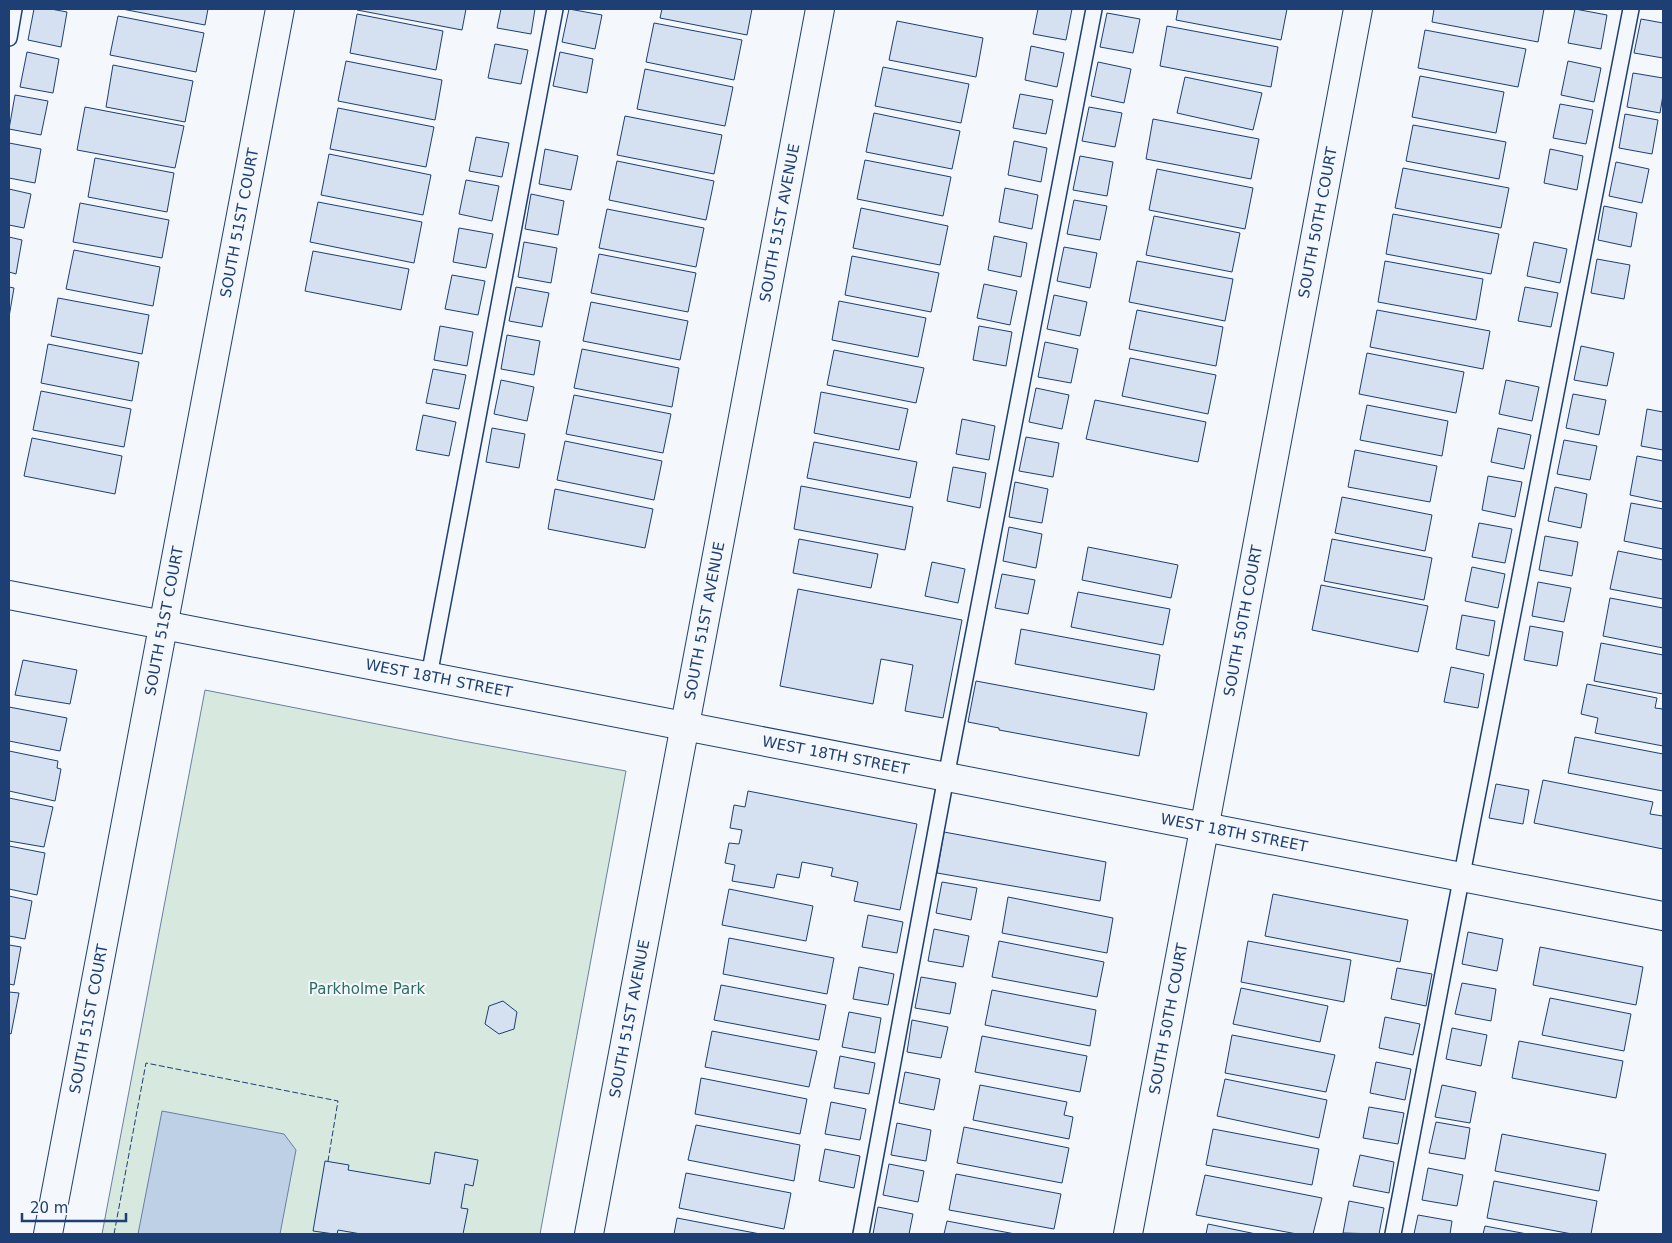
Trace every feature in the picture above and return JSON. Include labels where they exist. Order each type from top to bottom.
[{"type":"street","name":"SOUTH 51ST COURT","points":[[48,1234],[280,9]]},
{"type":"street","name":"SOUTH 51ST AVENUE","points":[[589,1234],[820,9]]},
{"type":"street","name":"SOUTH 50TH COURT","points":[[1128,1234],[1358,9]]},
{"type":"street","name":"WEST 18TH STREET","points":[[9,595],[1663,916]]},
{"type":"lane","points":[[9,38],[14,9]]},
{"type":"lane","points":[[428,676],[555,9]]},
{"type":"lane","points":[[861,1234],[946,777],[1094,9]]},
{"type":"lane","points":[[1393,1234],[1631,9]]},
{"type":"green space","name":"Parkholme Park","points":[[205,690],[626,771],[540,1234],[102,1234]]},
{"type":"water","points":[[162,1111],[284,1134],[296,1150],[280,1234],[138,1234]]},
{"type":"building","points":[[34,9],[51,9],[67,12],[61,47],[28,40]]},
{"type":"building","points":[[122,9],[208,9],[205,25]]},
{"type":"building","points":[[357,9],[466,9],[462,30]]},
{"type":"building","points":[[501,9],[535,9],[531,34],[497,28]]},
{"type":"building","points":[[569,9],[602,15],[595,49],[562,42]]},
{"type":"building","points":[[662,9],[752,9],[747,35],[660,18]]},
{"type":"building","points":[[1038,9],[1072,9],[1066,40],[1033,34]]},
{"type":"building","points":[[1178,9],[1287,9],[1281,40],[1176,20]]},
{"type":"building","points":[[1434,9],[1544,9],[1538,42],[1432,22]]},
{"type":"building","points":[[1575,9],[1607,15],[1601,49],[1568,43]]},
{"type":"building","points":[[1107,13],[1140,19],[1133,53],[1100,47]]},
{"type":"building","points":[[357,14],[443,31],[436,70],[350,53]]},
{"type":"building","points":[[118,16],[204,33],[196,72],[110,55]]},
{"type":"building","points":[[1641,19],[1663,23],[1663,58],[1634,53]]},
{"type":"building","points":[[897,21],[983,38],[976,77],[889,60]]},
{"type":"building","points":[[654,23],[742,40],[734,80],[646,62]]},
{"type":"building","points":[[1167,26],[1278,47],[1271,87],[1160,66]]},
{"type":"building","points":[[1425,30],[1526,49],[1518,87],[1418,68]]},
{"type":"building","points":[[495,44],[528,50],[521,84],[488,78]]},
{"type":"building","points":[[1031,46],[1064,53],[1057,87],[1025,80]]},
{"type":"building","points":[[27,52],[59,59],[53,93],[20,87]]},
{"type":"building","points":[[560,52],[593,59],[587,93],[553,86]]},
{"type":"building","points":[[346,61],[442,80],[435,120],[338,101]]},
{"type":"building","points":[[1568,61],[1601,68],[1594,102],[1561,95]]},
{"type":"building","points":[[1098,62],[1131,69],[1124,103],[1091,96]]},
{"type":"building","points":[[113,65],[193,81],[185,122],[106,107]]},
{"type":"building","points":[[883,67],[969,84],[961,123],[875,106]]},
{"type":"building","points":[[645,69],[733,87],[725,126],[637,109]]},
{"type":"building","points":[[1633,73],[1663,78],[1660,113],[1627,107]]},
{"type":"building","points":[[1420,76],[1504,92],[1496,133],[1412,117]]},
{"type":"building","points":[[1185,77],[1262,93],[1253,130],[1177,113]]},
{"type":"building","points":[[1020,94],[1053,100],[1046,134],[1013,128]]},
{"type":"building","points":[[15,95],[48,101],[41,135],[9,129]]},
{"type":"building","points":[[1560,104],[1593,110],[1586,144],[1553,138]]},
{"type":"building","points":[[85,107],[184,126],[175,168],[77,150]]},
{"type":"building","points":[[1089,107],[1122,113],[1115,147],[1082,141]]},
{"type":"building","points":[[338,108],[434,127],[426,167],[330,149]]},
{"type":"building","points":[[874,113],[960,131],[952,169],[866,152]]},
{"type":"building","points":[[1625,114],[1658,120],[1652,154],[1619,148]]},
{"type":"building","points":[[625,116],[722,135],[714,174],[617,155]]},
{"type":"building","points":[[1153,119],[1259,139],[1251,179],[1146,159]]},
{"type":"building","points":[[1413,125],[1506,142],[1499,179],[1406,161]]},
{"type":"building","points":[[476,137],[509,143],[502,177],[469,171]]},
{"type":"building","points":[[1014,141],[1047,148],[1041,182],[1008,175]]},
{"type":"building","points":[[9,143],[41,149],[35,183],[9,178]]},
{"type":"building","points":[[545,149],[578,156],[571,190],[539,184]]},
{"type":"building","points":[[1550,149],[1583,156],[1577,190],[1544,183]]},
{"type":"building","points":[[329,154],[431,175],[423,215],[321,195]]},
{"type":"building","points":[[1080,156],[1113,162],[1107,196],[1073,190]]},
{"type":"building","points":[[95,158],[174,173],[167,212],[88,197]]},
{"type":"building","points":[[865,160],[951,177],[943,216],[857,199]]},
{"type":"building","points":[[617,161],[714,181],[706,220],[609,200]]},
{"type":"building","points":[[1616,162],[1649,169],[1642,203],[1609,196]]},
{"type":"building","points":[[1403,168],[1509,188],[1501,228],[1395,208]]},
{"type":"building","points":[[1157,169],[1253,188],[1245,229],[1149,210]]},
{"type":"building","points":[[466,180],[499,186],[492,221],[459,214]]},
{"type":"building","points":[[1005,188],[1038,195],[1032,229],[999,222]]},
{"type":"building","points":[[9,189],[31,194],[24,228],[9,225]]},
{"type":"building","points":[[531,194],[564,201],[558,235],[525,229]]},
{"type":"building","points":[[1074,200],[1107,206],[1100,240],[1067,234]]},
{"type":"building","points":[[318,202],[422,222],[414,263],[310,242]]},
{"type":"building","points":[[80,203],[169,220],[162,258],[73,242]]},
{"type":"building","points":[[1604,206],[1637,213],[1631,247],[1598,240]]},
{"type":"building","points":[[861,208],[948,226],[940,265],[853,248]]},
{"type":"building","points":[[607,209],[704,228],[696,267],[599,248]]},
{"type":"building","points":[[1393,214],[1499,234],[1491,274],[1386,254]]},
{"type":"building","points":[[1154,216],[1240,233],[1232,272],[1146,255]]},
{"type":"building","points":[[459,228],[493,234],[486,268],[453,262]]},
{"type":"building","points":[[994,236],[1027,243],[1021,277],[988,270]]},
{"type":"building","points":[[9,237],[22,240],[16,274],[9,272]]},
{"type":"building","points":[[524,242],[557,248],[551,283],[518,277]]},
{"type":"building","points":[[1534,242],[1567,249],[1560,283],[1527,276]]},
{"type":"building","points":[[1064,247],[1097,253],[1090,288],[1057,281]]},
{"type":"building","points":[[74,250],[160,267],[153,306],[66,289]]},
{"type":"building","points":[[313,251],[409,269],[401,310],[305,291]]},
{"type":"building","points":[[599,254],[696,273],[688,312],[591,293]]},
{"type":"building","points":[[852,256],[939,273],[931,312],[845,295]]},
{"type":"building","points":[[1597,259],[1630,265],[1624,299],[1591,293]]},
{"type":"building","points":[[1137,261],[1233,279],[1225,321],[1129,302]]},
{"type":"building","points":[[1385,261],[1483,279],[1476,320],[1378,302]]},
{"type":"building","points":[[452,275],[485,281],[478,315],[445,309]]},
{"type":"building","points":[[984,284],[1017,291],[1010,325],[977,318]]},
{"type":"building","points":[[9,287],[14,288],[9,317]]},
{"type":"building","points":[[516,287],[549,293],[542,327],[509,321]]},
{"type":"building","points":[[1525,287],[1558,293],[1551,327],[1518,321]]},
{"type":"building","points":[[1054,295],[1087,302],[1080,336],[1047,329]]},
{"type":"building","points":[[58,298],[149,315],[142,354],[51,336]]},
{"type":"building","points":[[839,301],[926,318],[918,357],[832,340]]},
{"type":"building","points":[[591,302],[688,321],[680,360],[583,341]]},
{"type":"building","points":[[1137,310],[1223,327],[1216,366],[1129,349]]},
{"type":"building","points":[[1377,310],[1490,331],[1483,369],[1370,347]]},
{"type":"building","points":[[440,326],[473,332],[467,366],[434,360]]},
{"type":"building","points":[[979,326],[1012,332],[1006,366],[973,360]]},
{"type":"building","points":[[507,335],[540,341],[534,375],[501,369]]},
{"type":"building","points":[[1045,342],[1078,349],[1071,383],[1038,377]]},
{"type":"building","points":[[48,344],[139,362],[132,401],[41,383]]},
{"type":"building","points":[[1581,346],[1614,353],[1607,386],[1574,380]]},
{"type":"building","points":[[582,349],[679,368],[672,407],[574,388]]},
{"type":"building","points":[[834,350],[924,368],[916,403],[827,385]]},
{"type":"building","points":[[1367,353],[1464,372],[1456,413],[1359,394]]},
{"type":"building","points":[[1130,358],[1216,375],[1208,414],[1122,396]]},
{"type":"building","points":[[433,369],[466,375],[459,409],[426,403]]},
{"type":"building","points":[[501,380],[534,387],[527,421],[494,414]]},
{"type":"building","points":[[1506,380],[1539,387],[1532,421],[1499,414]]},
{"type":"building","points":[[1036,388],[1069,395],[1062,429],[1029,422]]},
{"type":"building","points":[[41,391],[131,409],[124,447],[33,430]]},
{"type":"building","points":[[821,392],[908,409],[899,450],[814,433]]},
{"type":"building","points":[[1573,394],[1606,400],[1599,435],[1566,428]]},
{"type":"building","points":[[574,395],[671,414],[663,453],[566,434]]},
{"type":"building","points":[[1095,400],[1206,422],[1198,462],[1086,439]]},
{"type":"building","points":[[1367,405],[1448,421],[1442,456],[1360,440]]},
{"type":"building","points":[[1647,409],[1663,412],[1663,450],[1641,446]]},
{"type":"building","points":[[423,415],[456,422],[449,456],[416,450]]},
{"type":"building","points":[[962,419],[995,426],[989,460],[956,454]]},
{"type":"building","points":[[492,428],[525,434],[519,468],[486,462]]},
{"type":"building","points":[[1498,428],[1531,435],[1524,469],[1491,462]]},
{"type":"building","points":[[1026,437],[1059,443],[1053,477],[1019,471]]},
{"type":"building","points":[[32,438],[122,456],[115,494],[24,476]]},
{"type":"building","points":[[1564,440],[1597,446],[1590,480],[1557,474]]},
{"type":"building","points":[[565,441],[662,461],[654,500],[557,480]]},
{"type":"building","points":[[814,442],[917,462],[910,498],[807,478]]},
{"type":"building","points":[[1355,450],[1437,466],[1430,502],[1348,487]]},
{"type":"building","points":[[1637,456],[1663,461],[1663,502],[1630,495]]},
{"type":"building","points":[[953,467],[986,473],[980,508],[947,501]]},
{"type":"building","points":[[1488,476],[1522,482],[1515,517],[1482,510]]},
{"type":"building","points":[[1015,482],[1048,489],[1042,523],[1009,517]]},
{"type":"building","points":[[801,486],[913,507],[905,550],[794,529]]},
{"type":"building","points":[[1555,487],[1587,494],[1581,528],[1548,521]]},
{"type":"building","points":[[555,489],[653,509],[645,548],[548,529]]},
{"type":"building","points":[[1342,497],[1432,515],[1425,551],[1335,533]]},
{"type":"building","points":[[1631,503],[1663,509],[1663,549],[1624,541]]},
{"type":"building","points":[[1479,523],[1512,529],[1505,563],[1472,557]]},
{"type":"building","points":[[1009,527],[1042,534],[1036,568],[1003,561]]},
{"type":"building","points":[[1545,536],[1578,542],[1572,576],[1539,570]]},
{"type":"building","points":[[799,539],[878,554],[871,588],[793,573]]},
{"type":"building","points":[[1332,539],[1432,558],[1424,600],[1324,581]]},
{"type":"building","points":[[1088,547],[1178,565],[1171,598],[1082,580]]},
{"type":"building","points":[[1618,551],[1663,560],[1663,599],[1610,589]]},
{"type":"building","points":[[932,562],[965,569],[958,603],[925,596]]},
{"type":"building","points":[[1472,567],[1505,574],[1498,608],[1465,601]]},
{"type":"building","points":[[1002,574],[1035,580],[1028,614],[995,608]]},
{"type":"building","points":[[1538,582],[1571,588],[1564,622],[1532,616]]},
{"type":"building","points":[[1321,585],[1428,606],[1418,652],[1312,630]]},
{"type":"building","points":[[798,589],[962,620],[943,718],[905,711],[913,665],[881,659],[873,704],[780,686]]},
{"type":"building","points":[[1078,592],[1170,609],[1163,645],[1071,627]]},
{"type":"building","points":[[1610,598],[1663,608],[1663,648],[1603,636]]},
{"type":"building","points":[[1462,615],[1495,621],[1489,656],[1456,649]]},
{"type":"building","points":[[1530,626],[1563,632],[1557,666],[1524,660]]},
{"type":"building","points":[[1021,629],[1160,655],[1154,690],[1015,664]]},
{"type":"building","points":[[1601,643],[1663,655],[1663,694],[1594,681]]},
{"type":"building","points":[[23,660],[77,670],[70,704],[15,695]]},
{"type":"building","points":[[1451,667],[1484,674],[1478,708],[1444,702]]},
{"type":"building","points":[[976,681],[1147,713],[1139,756],[999,730],[999,728],[968,722]]},
{"type":"building","points":[[1587,684],[1657,698],[1655,708],[1663,709],[1663,746],[1595,733],[1598,718],[1581,714]]},
{"type":"building","points":[[9,707],[67,718],[60,751],[9,741]]},
{"type":"building","points":[[1575,737],[1663,754],[1663,791],[1568,773]]},
{"type":"building","points":[[9,751],[58,761],[57,768],[61,769],[55,801],[9,791]]},
{"type":"building","points":[[1543,780],[1653,802],[1650,814],[1663,816],[1663,849],[1534,823]]},
{"type":"building","points":[[1496,784],[1529,790],[1523,824],[1489,818]]},
{"type":"building","points":[[748,791],[917,824],[900,910],[854,901],[858,882],[831,876],[833,868],[802,862],[799,878],[777,874],[774,888],[732,881],[735,865],[725,863],[729,843],[739,844],[742,830],[730,828],[734,805],[745,807]]},
{"type":"building","points":[[9,798],[53,807],[44,847],[9,841]]},
{"type":"building","points":[[944,832],[1106,862],[1100,901],[937,873]]},
{"type":"building","points":[[9,846],[45,853],[37,895],[9,889]]},
{"type":"building","points":[[942,882],[977,888],[971,920],[936,913]]},
{"type":"building","points":[[729,889],[813,906],[806,941],[722,925]]},
{"type":"building","points":[[1273,894],[1408,920],[1400,962],[1265,936]]},
{"type":"building","points":[[9,896],[32,901],[25,939],[9,936]]},
{"type":"building","points":[[1008,897],[1113,918],[1107,953],[1002,933]]},
{"type":"building","points":[[868,915],[903,922],[897,953],[862,947]]},
{"type":"building","points":[[934,929],[969,936],[963,967],[928,961]]},
{"type":"building","points":[[1468,932],[1503,939],[1497,971],[1462,964]]},
{"type":"building","points":[[729,938],[834,958],[827,994],[723,974]]},
{"type":"building","points":[[999,941],[1104,962],[1097,997],[992,977]]},
{"type":"building","points":[[1248,941],[1351,960],[1344,1002],[1241,982]]},
{"type":"building","points":[[9,945],[21,947],[14,985],[9,984]]},
{"type":"building","points":[[1540,947],[1643,967],[1636,1005],[1533,985]]},
{"type":"building","points":[[859,967],[894,974],[888,1005],[853,999]]},
{"type":"building","points":[[1397,968],[1432,974],[1426,1006],[1391,999]]},
{"type":"building","points":[[921,977],[956,983],[950,1014],[915,1008]]},
{"type":"building","points":[[1462,983],[1496,989],[1491,1021],[1455,1014]]},
{"type":"building","points":[[721,985],[826,1005],[819,1040],[714,1020]]},
{"type":"building","points":[[1241,988],[1328,1006],[1320,1042],[1233,1024]]},
{"type":"building","points":[[992,990],[1096,1010],[1090,1046],[985,1025]]},
{"type":"building","points":[[9,992],[19,993],[11,1034],[9,1033]]},
{"type":"building","points":[[1550,998],[1631,1014],[1624,1051],[1542,1035]]},
{"type":"building","points":[[503,1001],[517,1012],[514,1029],[499,1034],[485,1024],[489,1006]]},
{"type":"building","points":[[849,1012],[881,1018],[875,1053],[842,1047]]},
{"type":"building","points":[[1385,1017],[1420,1024],[1413,1055],[1379,1048]]},
{"type":"building","points":[[912,1020],[948,1027],[941,1058],[907,1052]]},
{"type":"building","points":[[1452,1028],[1487,1035],[1481,1066],[1446,1059]]},
{"type":"building","points":[[712,1031],[817,1051],[809,1087],[705,1067]]},
{"type":"building","points":[[1232,1035],[1335,1055],[1326,1092],[1225,1073]]},
{"type":"building","points":[[982,1036],[1087,1056],[1080,1092],[975,1072]]},
{"type":"building","points":[[1519,1041],[1623,1061],[1616,1098],[1512,1078]]},
{"type":"building","points":[[840,1056],[875,1063],[869,1094],[834,1088]]},
{"type":"building","points":[[1376,1062],[1411,1069],[1405,1100],[1370,1093]]},
{"type":"building","points":[[905,1072],[940,1079],[934,1110],[899,1103]]},
{"type":"building","points":[[701,1078],[807,1099],[800,1134],[695,1114]]},
{"type":"building","points":[[1225,1079],[1327,1100],[1319,1138],[1217,1116]]},
{"type":"building","points":[[980,1085],[1067,1102],[1064,1115],[1073,1117],[1069,1139],[973,1120]]},
{"type":"building","points":[[1442,1085],[1476,1092],[1470,1123],[1435,1117]]},
{"type":"building","points":[[831,1102],[866,1109],[860,1140],[825,1134]]},
{"type":"building","points":[[1369,1107],[1404,1113],[1398,1144],[1363,1138]]},
{"type":"building","points":[[1436,1122],[1470,1128],[1465,1159],[1429,1153]]},
{"type":"building","points":[[897,1123],[931,1130],[926,1161],[891,1155]]},
{"type":"building","points":[[696,1125],[800,1145],[794,1181],[688,1160]]},
{"type":"building","points":[[964,1127],[1069,1148],[1062,1183],[957,1163]]},
{"type":"building","points":[[1213,1129],[1319,1149],[1312,1185],[1206,1165]]},
{"type":"building","points":[[1502,1134],[1606,1154],[1599,1191],[1495,1171]]},
{"type":"building","points":[[825,1149],[860,1156],[854,1188],[819,1181]]},
{"type":"building","points":[[435,1152],[478,1160],[473,1186],[465,1184],[461,1208],[468,1209],[463,1234],[361,1234],[338,1230],[337,1234],[334,1234],[313,1231],[325,1161],[349,1165],[348,1170],[430,1184]]},
{"type":"building","points":[[1360,1155],[1394,1162],[1389,1193],[1353,1186]]},
{"type":"building","points":[[889,1164],[924,1171],[918,1202],[883,1195]]},
{"type":"building","points":[[1428,1168],[1463,1175],[1457,1206],[1422,1200]]},
{"type":"building","points":[[686,1173],[791,1193],[784,1229],[679,1208]]},
{"type":"building","points":[[956,1174],[1061,1194],[1054,1229],[949,1210]]},
{"type":"building","points":[[1205,1175],[1322,1198],[1313,1234],[1297,1234],[1196,1215]]},
{"type":"building","points":[[1494,1181],[1597,1201],[1591,1234],[1572,1234],[1487,1218]]},
{"type":"building","points":[[1349,1201],[1384,1208],[1379,1234],[1343,1233]]},
{"type":"building","points":[[878,1207],[913,1214],[909,1234],[873,1234]]},
{"type":"building","points":[[1418,1215],[1452,1221],[1450,1234],[1414,1234]]},
{"type":"building","points":[[677,1218],[760,1234],[674,1234]]},
{"type":"building","points":[[947,1221],[1015,1234],[944,1234]]},
{"type":"building","points":[[1208,1224],[1256,1234],[1206,1234]]},
{"type":"building","points":[[1485,1226],[1527,1234],[1483,1234]]},
{"type":"fence","points":[[114,1234],[146,1063],[338,1101],[328,1161]]}]
